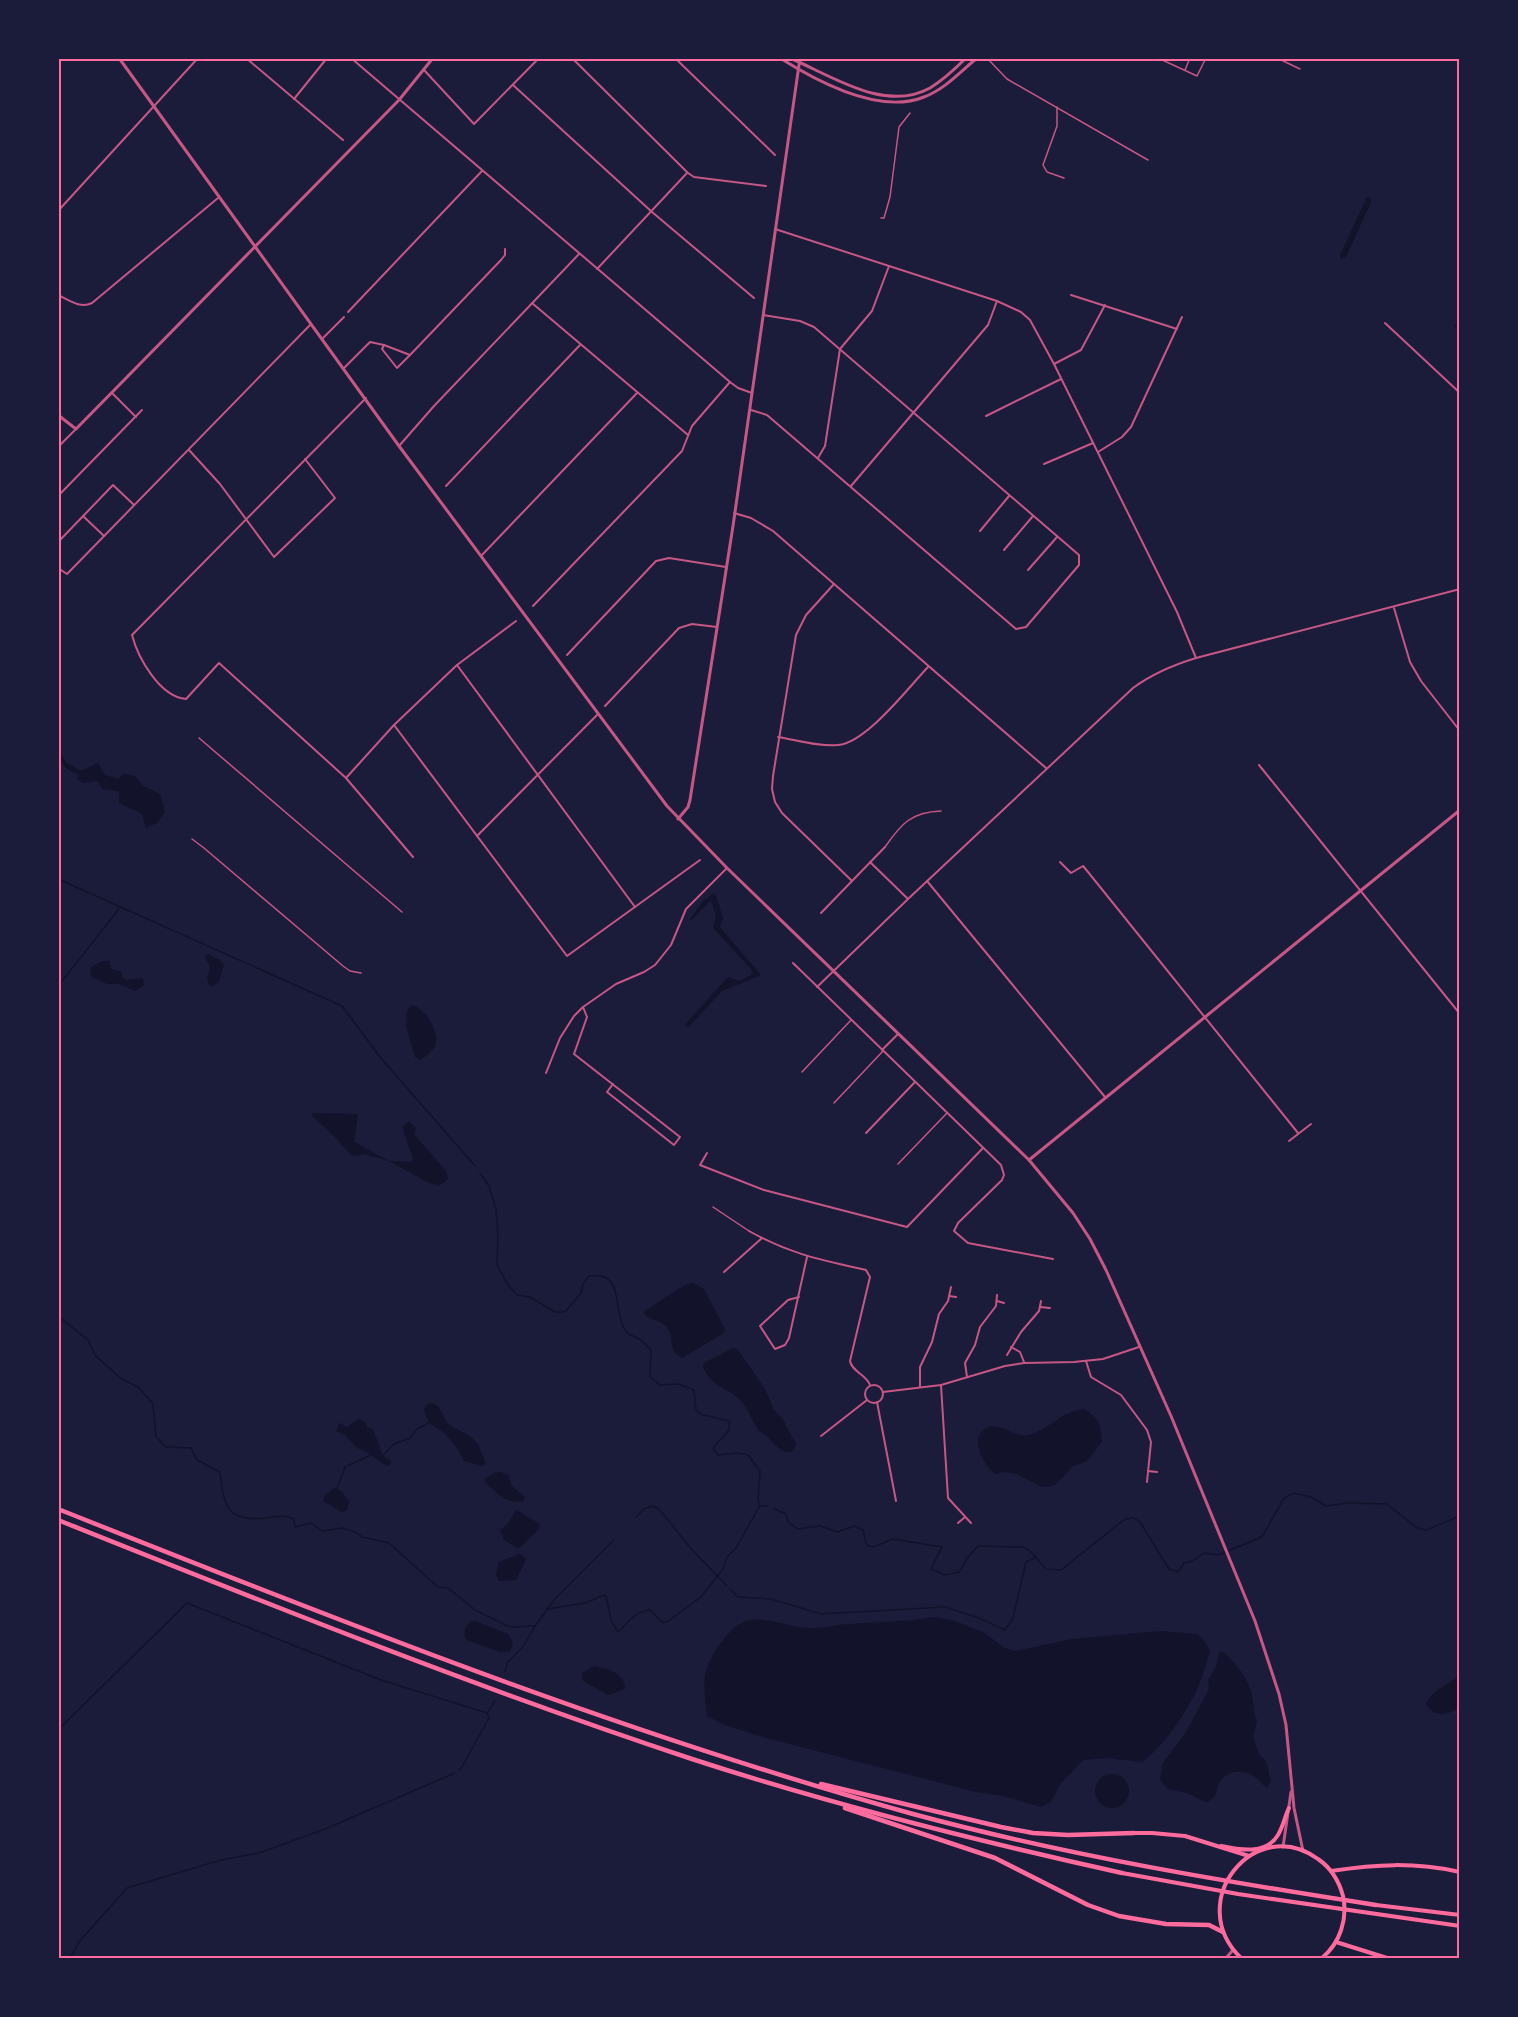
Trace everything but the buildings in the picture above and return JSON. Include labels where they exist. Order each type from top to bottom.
[{"type":"highway","points":[[58,1509],[559,1702],[710,1754],[789,1778],[916,1814],[1085,1854],[1240,1884],[1376,1905]]},
{"type":"highway","points":[[58,1520],[558,1713],[694,1760],[913,1824],[1122,1873]]},
{"type":"highway","points":[[789,1778],[816,1782],[1033,1833],[1068,1835],[1134,1833]]},
{"type":"highway","points":[[800,1792],[995,1858],[1088,1905],[1119,1916],[1166,1924],[1209,1925],[1223,1932]]},
{"type":"main road","points":[[1134,1833],[1185,1836],[1249,1851],[1270,1844],[1278,1836],[1289,1808]]},
{"type":"main road","points":[[1207,1842],[1231,1852],[1250,1856]]},
{"type":"main road","points":[[1240,1958],[1223,1932],[1219,1916],[1220,1898],[1226,1880],[1241,1862],[1250,1856],[1263,1850],[1283,1847],[1303,1851],[1316,1857],[1331,1871],[1344,1901],[1345,1912],[1341,1933],[1322,1959]]},
{"type":"main road","points":[[1331,1871],[1372,1865],[1400,1864],[1460,1872]]},
{"type":"main road","points":[[1122,1873],[1249,1896],[1460,1926]]},
{"type":"main road","points":[[1376,1905],[1460,1915]]},
{"type":"main road","points":[[1336,1942],[1387,1959]]},
{"type":"street","points":[[119,58],[399,446],[597,715],[678,819],[1029,1160],[1090,1239],[1140,1347],[1258,1631],[1279,1694],[1286,1725],[1298,1834],[1303,1851]]},
{"type":"street","points":[[58,211],[198,58]]},
{"type":"street","points":[[246,58],[343,140]]},
{"type":"street","points":[[294,99],[327,58]]},
{"type":"street","points":[[351,58],[730,382],[752,393]]},
{"type":"street","points":[[58,447],[399,100],[433,58]]},
{"type":"street","points":[[424,70],[474,124],[539,58]]},
{"type":"street","points":[[572,58],[694,177],[766,186]]},
{"type":"street","points":[[675,58],[775,154]]},
{"type":"street","points":[[780,58],[798,69],[873,100],[900,103],[935,92],[977,58]]},
{"type":"street","points":[[790,58],[799,60],[869,93],[890,97],[922,92],[966,58]]},
{"type":"street","points":[[987,58],[1008,79],[1148,160]]},
{"type":"street","points":[[1171,64],[1174,58]]},
{"type":"street","points":[[1185,71],[1190,58]]},
{"type":"street","points":[[1159,59],[1197,76],[1206,58]]},
{"type":"street","points":[[1277,58],[1300,69]]},
{"type":"street","points":[[678,819],[688,807],[690,800],[735,513],[799,60]]},
{"type":"street","points":[[513,85],[652,212],[754,298]]},
{"type":"street","points":[[1057,107],[1057,126],[1043,165],[1047,172],[1064,178]]},
{"type":"street","points":[[881,218],[884,218],[890,197],[899,127],[910,113]]},
{"type":"street","points":[[348,312],[482,171]]},
{"type":"street","points":[[597,269],[688,173]]},
{"type":"street","points":[[58,295],[78,305],[87,306],[92,303],[220,196]]},
{"type":"street","points":[[775,229],[997,301],[1021,312],[1030,320],[1062,379],[1177,612],[1196,658]]},
{"type":"street","points":[[384,345],[382,349],[397,368],[503,258],[505,249]]},
{"type":"street","points":[[399,446],[434,406],[579,254]]},
{"type":"street","points":[[818,458],[825,446],[840,349],[872,311],[889,266]]},
{"type":"street","points":[[1071,295],[1177,329]]},
{"type":"street","points":[[851,486],[988,325],[997,301]]},
{"type":"street","points":[[532,303],[688,435]]},
{"type":"street","points":[[1054,364],[1081,350],[1104,305]]},
{"type":"street","points":[[750,409],[767,415],[1016,629],[1026,627],[1079,565],[1079,555],[814,327],[801,321],[763,315]]},
{"type":"street","points":[[323,339],[344,317]]},
{"type":"street","points":[[1098,452],[1122,437],[1131,428],[1182,317]]},
{"type":"street","points":[[1385,323],[1460,393]]},
{"type":"street","points":[[58,568],[67,574],[312,324]]},
{"type":"street","points":[[344,368],[370,342],[410,356]]},
{"type":"street","points":[[446,486],[580,345]]},
{"type":"street","points":[[986,416],[1062,379]]},
{"type":"street","points":[[533,606],[682,451],[692,426],[730,382]]},
{"type":"street","points":[[111,393],[135,417]]},
{"type":"street","points":[[481,556],[637,393]]},
{"type":"street","points":[[366,398],[132,635],[153,679],[165,690],[181,699],[186,699],[219,663],[346,778],[413,857]]},
{"type":"street","points":[[58,496],[142,410]]},
{"type":"street","points":[[58,416],[76,429]]},
{"type":"street","points":[[1044,464],[1093,442]]},
{"type":"street","points":[[189,450],[220,484],[274,556],[335,498],[305,459]]},
{"type":"street","points":[[61,539],[113,485],[134,505]]},
{"type":"street","points":[[980,531],[1009,496]]},
{"type":"street","points":[[735,513],[751,518],[773,531],[1046,768]]},
{"type":"street","points":[[83,516],[104,536]]},
{"type":"street","points":[[1004,550],[1033,516]]},
{"type":"street","points":[[1028,570],[1057,537]]},
{"type":"street","points":[[567,655],[656,561],[669,558],[726,567]]},
{"type":"street","points":[[834,584],[800,625],[796,635],[778,737],[772,789],[775,802],[782,813],[852,881]]},
{"type":"street","points":[[817,987],[1133,688],[1168,667],[1196,658],[1460,589]]},
{"type":"street","points":[[1394,607],[1410,662],[1421,681],[1460,731]]},
{"type":"street","points":[[346,778],[394,725],[457,665],[516,621]]},
{"type":"street","points":[[605,706],[680,628],[692,624],[717,627]]},
{"type":"street","points":[[457,665],[635,907]]},
{"type":"street","points":[[778,737],[829,745],[849,743],[866,732],[928,667]]},
{"type":"street","points":[[477,836],[597,715]]},
{"type":"street","points":[[394,725],[567,956],[700,860]]},
{"type":"street","points":[[199,738],[402,912]]},
{"type":"street","points":[[1258,765],[1460,1014]]},
{"type":"street","points":[[1029,1160],[1460,810]]},
{"type":"street","points":[[821,913],[885,847],[901,825],[925,812],[941,811]]},
{"type":"street","points":[[192,839],[343,966],[350,971],[362,973]]},
{"type":"street","points":[[870,862],[908,899]]},
{"type":"street","points":[[1060,862],[1071,873],[1083,866],[1299,1133]]},
{"type":"street","points":[[546,1073],[566,1026],[583,1007],[616,984],[655,965],[671,945],[686,909],[727,868]]},
{"type":"street","points":[[927,881],[1105,1097]]},
{"type":"street","points":[[793,963],[1000,1165],[1004,1175],[1002,1180],[958,1223],[954,1231],[956,1234],[968,1244],[1053,1260]]},
{"type":"street","points":[[583,1007],[587,1017],[574,1054],[613,1084],[680,1137],[675,1145],[607,1092],[613,1084]]},
{"type":"street","points":[[802,1072],[851,1020]]},
{"type":"street","points":[[834,1103],[898,1034]]},
{"type":"street","points":[[866,1133],[915,1082]]},
{"type":"street","points":[[898,1164],[947,1113]]},
{"type":"street","points":[[1289,1141],[1311,1124]]},
{"type":"street","points":[[707,1153],[700,1165],[764,1190],[907,1227],[983,1148]]},
{"type":"street","points":[[713,1207],[782,1248],[807,1257],[866,1270],[870,1276],[850,1361],[853,1368],[866,1377],[870,1385]]},
{"type":"street","points":[[724,1272],[762,1238]]},
{"type":"street","points":[[799,1297],[788,1300],[760,1326],[775,1350],[785,1345],[789,1338],[799,1297],[807,1257]]},
{"type":"street","points":[[920,1387],[919,1374],[922,1360],[932,1342],[936,1322],[948,1301],[951,1287]]},
{"type":"street","points":[[967,1377],[965,1368],[968,1356],[975,1344],[980,1327],[996,1306],[998,1295]]},
{"type":"street","points":[[949,1296],[956,1297]]},
{"type":"street","points":[[1007,1355],[1040,1307],[1041,1301]]},
{"type":"street","points":[[997,1302],[1004,1303]]},
{"type":"street","points":[[1040,1307],[1050,1308]]},
{"type":"street","points":[[1011,1347],[1020,1352],[1024,1363]]},
{"type":"street","points":[[883,1392],[941,1385],[1024,1363],[1107,1358],[1140,1347]]},
{"type":"street","points":[[1086,1361],[1091,1377],[1121,1395],[1147,1430],[1151,1442],[1147,1482]]},
{"type":"street","points":[[870,1385],[879,1386],[883,1392],[878,1402],[872,1403],[867,1400],[864,1392],[870,1385]]},
{"type":"street","points":[[941,1385],[948,1497],[971,1524]]},
{"type":"street","points":[[821,1436],[867,1400]]},
{"type":"street","points":[[878,1402],[896,1501]]},
{"type":"street","points":[[1148,1472],[1157,1472]]},
{"type":"street","points":[[958,1523],[964,1517]]},
{"type":"street","points":[[1283,1847],[1292,1788]]},
{"type":"street","points":[[1226,1959],[1233,1950]]},
{"type":"shaded area","points":[[1367,197],[1371,198],[1371,202],[1346,257],[1341,259],[1340,255]]},
{"type":"shaded area","points":[[59,752],[66,762],[81,771],[98,763],[105,775],[118,779],[124,774],[135,776],[143,786],[160,794],[165,812],[157,823],[146,828],[142,814],[119,803],[119,791],[102,789],[98,781],[83,783],[77,779],[79,775],[67,769],[59,760]]},
{"type":"shaded area","points":[[714,893],[723,918],[720,927],[761,975],[722,991],[688,1028],[685,1025],[688,1021],[728,977],[739,981],[753,974],[713,928],[716,917],[712,903],[709,902],[692,920],[690,919],[704,900]]},
{"type":"shaded area","points":[[208,954],[220,960],[224,965],[219,981],[214,986],[209,985],[207,979],[210,967],[205,956]]},
{"type":"shaded area","points":[[102,961],[109,961],[111,969],[122,972],[122,977],[126,980],[142,978],[143,986],[135,991],[119,984],[107,984],[91,977],[90,968]]},
{"type":"shaded area","points":[[412,1005],[426,1015],[433,1026],[436,1038],[434,1048],[420,1060],[415,1057],[406,1027],[407,1010]]},
{"type":"shaded area","points":[[312,1113],[358,1114],[354,1142],[389,1161],[363,1154],[351,1155],[312,1116]]},
{"type":"shaded area","points":[[409,1121],[416,1129],[414,1134],[446,1171],[448,1179],[439,1186],[389,1161],[411,1162],[413,1159],[402,1127]]},
{"type":"shaded area","points":[[693,1283],[704,1289],[725,1329],[724,1333],[682,1358],[674,1351],[670,1332],[662,1323],[648,1317],[643,1312],[685,1285]]},
{"type":"shaded area","points":[[733,1348],[738,1350],[765,1389],[774,1410],[782,1418],[796,1444],[793,1451],[782,1450],[759,1431],[740,1400],[715,1383],[707,1374],[703,1367],[704,1363]]},
{"type":"shaded area","points":[[432,1403],[438,1406],[448,1424],[470,1436],[478,1444],[486,1464],[482,1466],[464,1461],[450,1439],[429,1422],[424,1409],[427,1404]]},
{"type":"shaded area","points":[[1084,1409],[1098,1422],[1102,1442],[1087,1461],[1072,1467],[1056,1484],[1049,1487],[1040,1486],[1016,1474],[1005,1472],[996,1474],[982,1458],[978,1441],[986,1428],[998,1427],[1017,1434],[1029,1435],[1063,1416]]},
{"type":"shaded area","points":[[359,1419],[365,1422],[367,1427],[373,1429],[383,1456],[391,1461],[390,1465],[387,1466],[357,1448],[345,1435],[336,1431],[339,1424],[346,1427]]},
{"type":"shaded area","points":[[500,1472],[508,1475],[512,1486],[525,1497],[523,1501],[507,1499],[485,1482],[484,1479]]},
{"type":"shaded area","points":[[334,1488],[341,1491],[349,1501],[347,1510],[342,1512],[323,1501],[324,1496]]},
{"type":"shaded area","points":[[516,1510],[540,1524],[538,1530],[518,1549],[504,1540],[500,1530],[508,1524]]},
{"type":"shaded area","points":[[519,1554],[526,1559],[516,1580],[499,1581],[496,1574],[499,1562]]},
{"type":"shaded area","points":[[933,1617],[952,1620],[983,1632],[1005,1648],[1016,1651],[1072,1639],[1160,1631],[1197,1634],[1204,1640],[1210,1651],[1200,1683],[1188,1707],[1174,1728],[1150,1755],[1142,1762],[1106,1758],[1083,1760],[1061,1783],[1051,1802],[1041,1807],[766,1738],[725,1725],[707,1716],[704,1685],[707,1668],[716,1650],[728,1634],[742,1622],[767,1620],[814,1628]]},
{"type":"shaded area","points":[[475,1621],[508,1634],[513,1643],[510,1651],[500,1652],[467,1640],[464,1633],[466,1628],[470,1622]]},
{"type":"shaded area","points":[[1219,1652],[1223,1652],[1233,1661],[1248,1684],[1257,1720],[1253,1737],[1260,1756],[1267,1764],[1271,1781],[1267,1788],[1252,1775],[1245,1772],[1233,1772],[1223,1778],[1216,1795],[1207,1803],[1187,1793],[1168,1789],[1160,1780],[1163,1763],[1186,1732],[1209,1689],[1208,1680],[1216,1667]]},
{"type":"shaded area","points":[[594,1666],[619,1675],[625,1689],[608,1695],[582,1680],[582,1673]]},
{"type":"shaded area","points":[[1459,1675],[1459,1708],[1445,1714],[1433,1712],[1426,1704],[1429,1699]]},
{"type":"shaded area","points":[[1112,1774],[1124,1779],[1129,1791],[1124,1803],[1112,1808],[1100,1803],[1095,1791],[1100,1779]]},
{"type":"waterway","points":[[1455,326],[1460,324]]},
{"type":"waterway","points":[[58,879],[342,1006],[380,1057],[475,1166]]},
{"type":"waterway","points":[[58,986],[119,909]]},
{"type":"waterway","points":[[480,1173],[489,1186],[496,1209],[497,1265],[508,1285],[517,1295],[530,1297],[555,1312],[565,1312],[581,1293],[583,1284],[589,1276],[608,1279],[616,1293],[625,1330],[641,1340],[651,1350],[650,1377],[660,1385],[678,1384],[694,1390],[696,1410],[700,1414],[729,1421],[729,1430],[713,1449],[718,1455],[739,1453],[748,1455],[760,1471],[758,1500],[760,1506],[767,1506]]},
{"type":"waterway","points":[[58,1316],[88,1340],[95,1355],[120,1378],[138,1387],[153,1404],[156,1437],[166,1447],[191,1448],[197,1460],[220,1472],[226,1503],[235,1514],[253,1519],[287,1517],[294,1519],[295,1527],[311,1523],[322,1531],[342,1528],[356,1532],[362,1537],[389,1543],[438,1587],[448,1588],[475,1610],[510,1627],[535,1626]]},
{"type":"waterway","points":[[383,1455],[394,1444],[410,1438],[417,1429],[429,1423]]},
{"type":"waterway","points":[[337,1489],[345,1467],[371,1455]]},
{"type":"waterway","points":[[774,1509],[786,1514],[788,1522],[798,1529],[820,1526],[837,1532],[854,1526],[863,1530],[866,1543],[873,1547],[893,1539],[942,1547],[931,1569],[945,1575],[959,1572],[978,1546],[1023,1547],[1030,1551],[1046,1569],[1061,1570],[1125,1519],[1134,1518],[1140,1522],[1169,1569],[1178,1572],[1184,1563],[1204,1553],[1218,1555],[1262,1537],[1284,1498],[1294,1493],[1311,1497],[1326,1506],[1348,1503],[1387,1504],[1417,1528],[1426,1530],[1460,1516]]},
{"type":"waterway","points":[[636,1517],[644,1509],[653,1506],[659,1509],[693,1551],[726,1585]]},
{"type":"waterway","points":[[547,1609],[585,1603],[604,1595],[611,1620],[618,1632],[632,1618],[644,1611],[650,1610],[662,1622],[667,1622],[701,1597],[723,1569],[727,1557],[736,1548],[759,1507]]},
{"type":"waterway","points":[[505,1671],[508,1662],[523,1647],[554,1600],[613,1541]]},
{"type":"waterway","points":[[730,1589],[738,1597],[771,1599],[821,1614],[945,1607],[979,1618],[1005,1630],[1013,1618],[1026,1562],[1035,1558]]},
{"type":"waterway","points":[[58,1730],[187,1603],[381,1680],[487,1713]]},
{"type":"waterway","points":[[460,1770],[489,1718],[487,1713],[495,1701]]},
{"type":"waterway","points":[[70,1958],[79,1942],[127,1888],[221,1860],[259,1853],[325,1829],[455,1773]]}]
